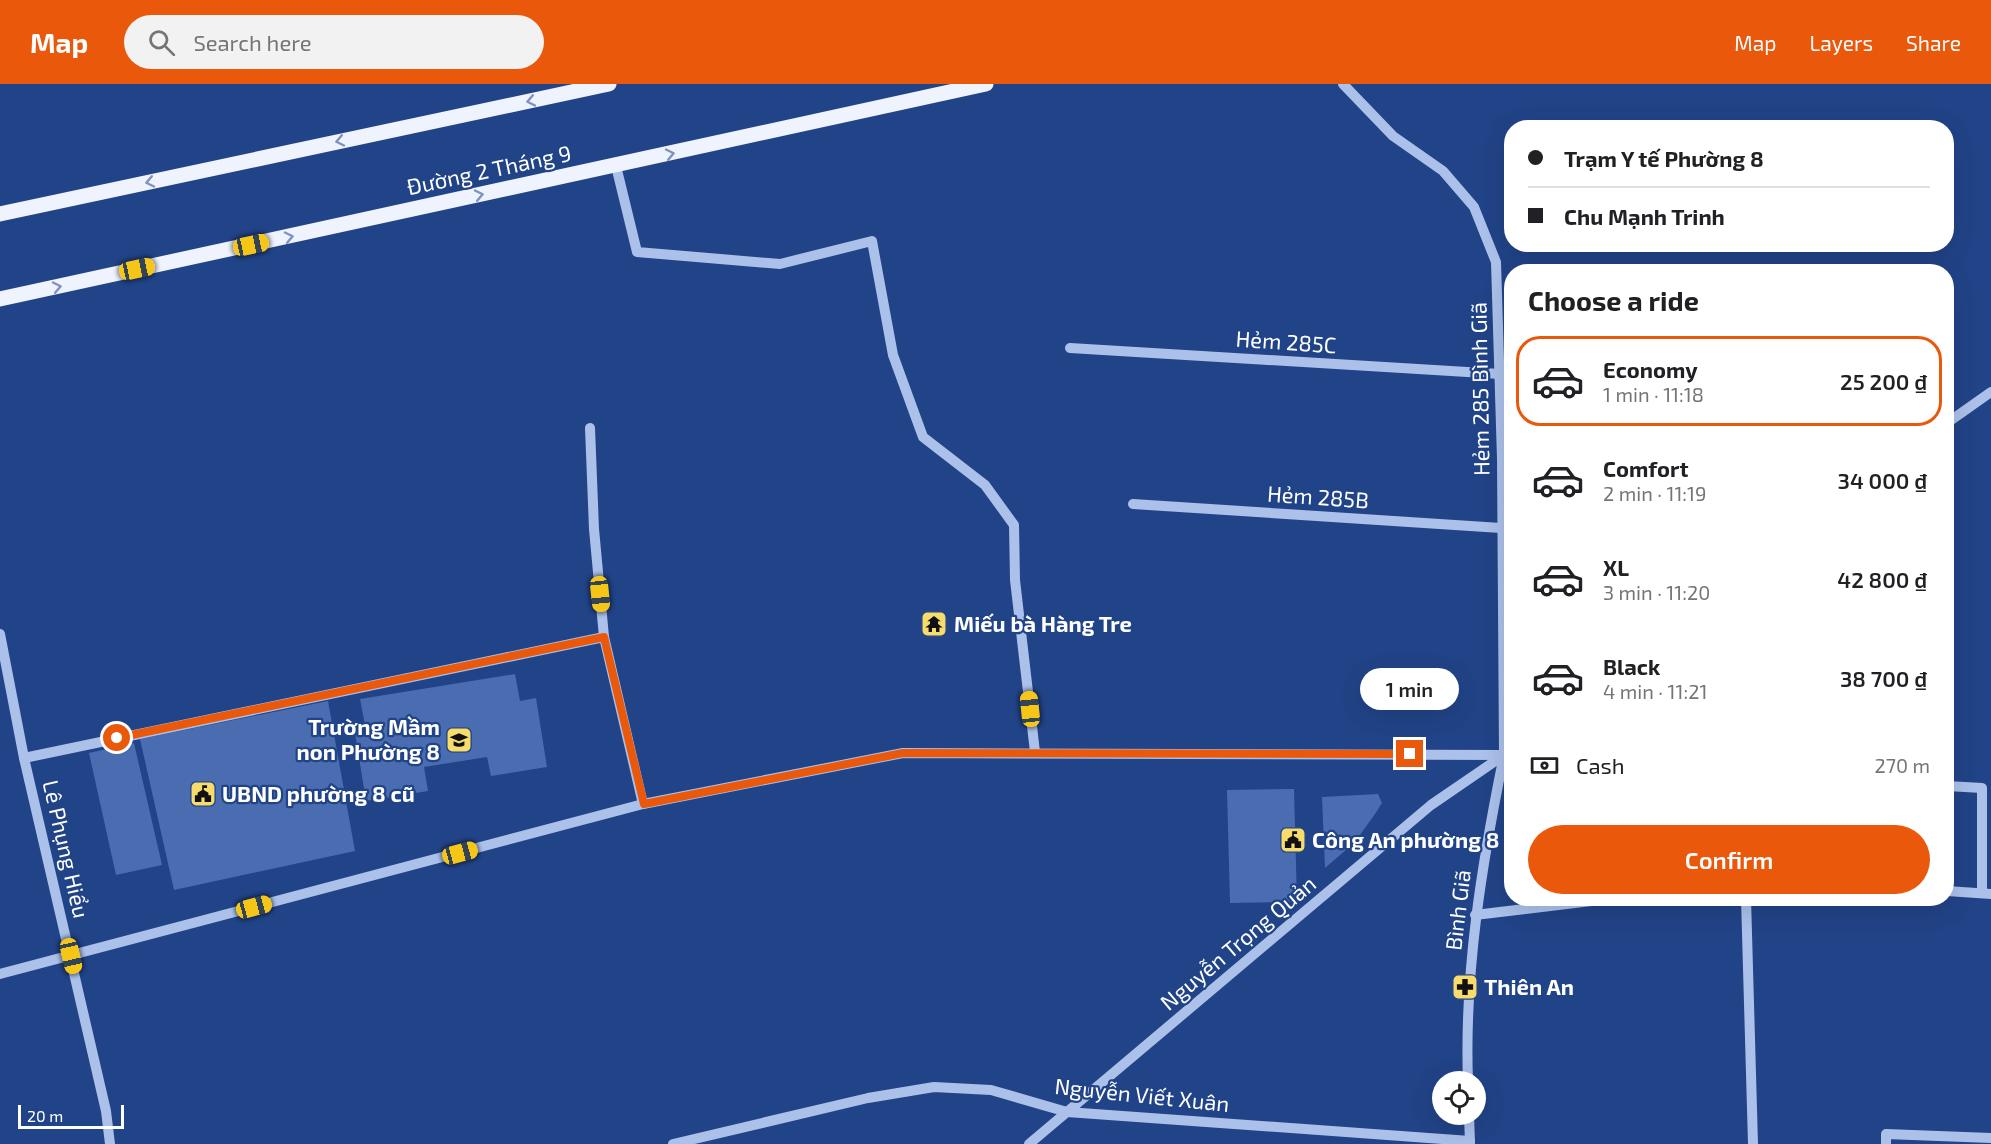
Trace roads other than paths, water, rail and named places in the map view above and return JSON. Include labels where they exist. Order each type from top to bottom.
[{"type":"main road","points":[[0,214],[609,84]]},
{"type":"main road","name":"Đường 2 Tháng 9","points":[[0,299],[986,84]]},
{"type":"street","name":"Hẻm 285 Bình Giã","points":[[1343,84],[1393,136],[1443,171],[1474,207],[1496,262],[1504,624]]},
{"type":"street","points":[[616,166],[637,252],[780,264],[872,241],[893,355],[923,437],[985,484],[1014,525],[1015,580],[1035,752]]},
{"type":"street","name":"Hẻm 285C","points":[[1070,348],[1500,374]]},
{"type":"street","points":[[1954,418],[1991,392]]},
{"type":"street","points":[[590,428],[594,530],[604,637],[644,804]]},
{"type":"street","name":"Hẻm 285B","points":[[1133,504],[1501,528]]},
{"type":"street","name":"Lê Phụng Hiểu","points":[[0,634],[24,758],[106,1111],[110,1144]]},
{"type":"street","points":[[24,758],[604,637]]},
{"type":"street","points":[[0,974],[644,804],[903,753],[1504,752]]},
{"type":"street","name":"Nguyễn Trọng Quản","points":[[1029,1144],[1431,805],[1504,755]]},
{"type":"street","name":"Bình Giã","points":[[1468,1071],[1466,1025],[1475,915],[1504,772]]},
{"type":"street","points":[[1954,786],[1982,788],[1987,894],[1954,892]]},
{"type":"street","points":[[1475,915],[1550,906]]},
{"type":"street","points":[[1746,906],[1753,1144]]},
{"type":"street","name":"Nguyễn Viết Xuân","points":[[674,1144],[868,1098],[934,1087],[991,1090],[1067,1112],[1470,1143]]},
{"type":"street","points":[[1469,1125],[1470,1143]]},
{"type":"street","points":[[1886,1144],[1886,1134],[1991,1138]]},
{"type":"place","name":"Miếu bà Hàng Tre","points":[[934,624]]},
{"type":"place","name":"Trường Mầm non Phường 8","points":[[459,740]]},
{"type":"place","name":"UBND phường 8 cũ","points":[[203,794]]},
{"type":"place","name":"Công An phường 8","points":[[1293,840]]},
{"type":"place","name":"Thiên An","points":[[1465,987]]}]
